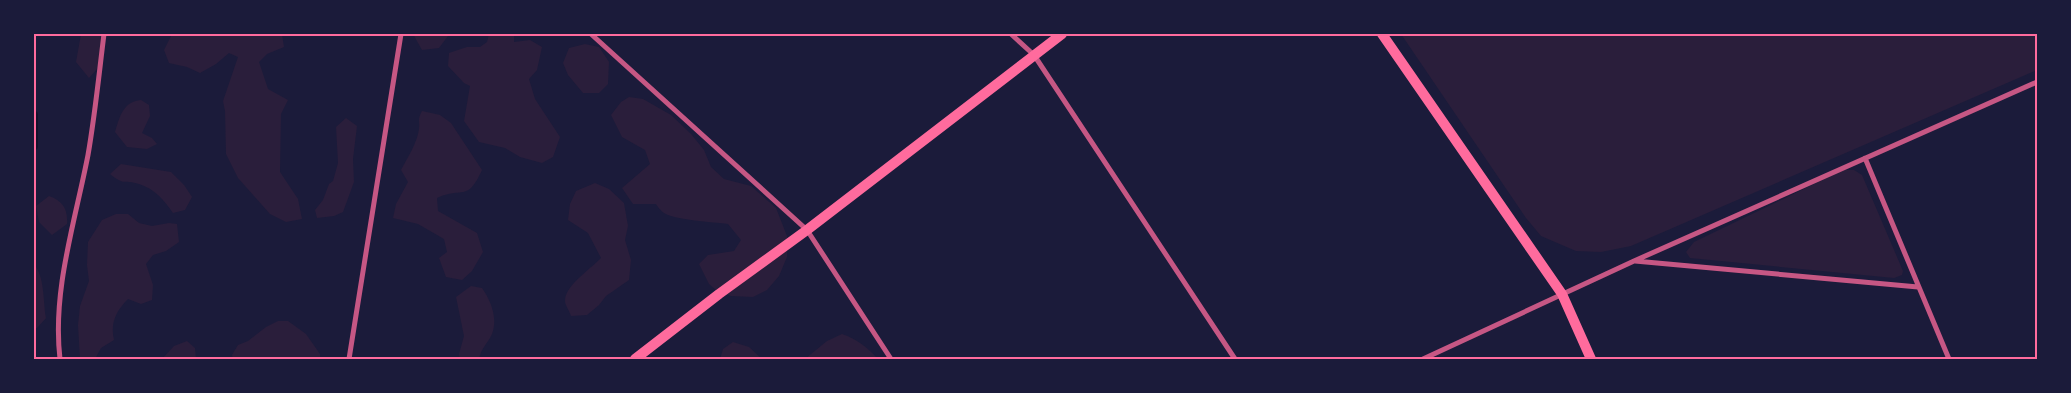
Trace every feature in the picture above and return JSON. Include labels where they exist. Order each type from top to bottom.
[{"type":"main road","points":[[634,359],[807,230],[1062,34]]},
{"type":"main road","points":[[1382,34],[1562,294],[1591,359]]},
{"type":"street","points":[[60,359],[58,343],[62,276],[88,153],[104,34]]},
{"type":"street","points":[[349,359],[401,34]]},
{"type":"street","points":[[591,34],[807,230],[891,359]]},
{"type":"street","points":[[1011,34],[1034,55],[1235,359]]},
{"type":"street","points":[[1423,359],[1634,261],[2037,82]]},
{"type":"street","points":[[1865,158],[1949,359]]},
{"type":"street","points":[[1634,261],[1918,287]]},
{"type":"shaded area","points":[[81,34],[103,34],[104,53],[98,68],[89,78],[76,62]]},
{"type":"shaded area","points":[[172,34],[282,34],[284,47],[267,54],[259,62],[268,89],[288,100],[281,114],[280,172],[298,199],[302,219],[286,222],[270,214],[238,178],[226,154],[223,101],[238,57],[229,53],[216,64],[200,73],[187,67],[169,63],[164,50]]},
{"type":"shaded area","points":[[413,34],[448,34],[448,36],[439,48],[422,50]]},
{"type":"shaded area","points":[[489,34],[514,34],[514,42],[530,40],[542,47],[537,70],[529,79],[535,99],[560,137],[553,157],[542,163],[520,157],[505,148],[479,142],[464,121],[470,86],[464,83],[448,66],[449,53],[467,47],[480,47],[487,42]]},
{"type":"shaded area","points":[[1401,34],[2037,34],[2037,70],[1631,246],[1601,252],[1576,251],[1541,236],[1526,218]]},
{"type":"shaded area","points":[[585,44],[599,47],[609,62],[608,84],[599,93],[583,93],[568,75],[563,63],[569,48]]},
{"type":"shaded area","points":[[629,97],[643,99],[671,115],[691,134],[704,150],[711,167],[724,179],[751,186],[776,208],[787,236],[787,257],[779,276],[767,290],[753,297],[731,296],[716,290],[709,284],[699,264],[708,255],[734,251],[741,240],[728,224],[685,219],[669,215],[663,212],[656,204],[633,204],[622,188],[650,164],[645,150],[622,137],[611,115],[621,102]]},
{"type":"shaded area","points":[[141,100],[149,105],[150,116],[142,133],[152,138],[157,144],[147,149],[127,147],[115,132],[126,107],[135,101]]},
{"type":"shaded area","points":[[422,111],[440,115],[451,123],[482,170],[477,180],[468,190],[437,198],[438,211],[477,233],[483,252],[472,271],[462,280],[446,277],[439,258],[447,252],[444,239],[418,224],[393,218],[396,204],[408,182],[401,170],[416,139]]},
{"type":"shaded area","points":[[346,118],[357,126],[353,159],[354,182],[343,212],[334,216],[317,218],[315,210],[323,200],[329,184],[333,181],[338,163],[336,127]]},
{"type":"shaded area","points":[[121,164],[171,172],[184,185],[192,197],[185,210],[173,213],[163,199],[150,189],[134,183],[122,182],[115,178],[110,174]]},
{"type":"shaded area","points":[[1843,170],[1854,170],[1862,175],[1903,271],[1902,275],[1894,278],[1690,258],[1686,252],[1694,242]]},
{"type":"shaded area","points":[[595,183],[609,189],[624,203],[628,226],[625,240],[631,260],[629,280],[606,296],[587,315],[571,316],[565,303],[569,289],[601,258],[588,233],[568,220],[570,204],[576,191]]},
{"type":"shaded area","points":[[49,196],[58,200],[64,206],[67,219],[67,224],[52,235],[39,222],[36,206]]},
{"type":"shaded area","points":[[116,214],[128,214],[139,223],[152,226],[169,223],[177,224],[179,242],[166,251],[153,255],[146,264],[153,285],[152,300],[141,304],[128,299],[120,308],[115,318],[113,328],[114,340],[101,348],[95,359],[80,359],[78,325],[80,306],[89,281],[87,265],[88,242],[102,220]]},
{"type":"shaded area","points":[[34,264],[38,269],[42,283],[46,318],[37,328],[34,328]]},
{"type":"shaded area","points":[[471,286],[482,288],[488,298],[493,310],[494,328],[479,359],[460,359],[459,354],[464,336],[456,297]]},
{"type":"shaded area","points":[[278,321],[288,321],[306,334],[320,354],[320,359],[233,359],[232,355],[238,345],[248,341],[266,327]]},
{"type":"shaded area","points":[[842,334],[862,344],[878,359],[805,359],[827,341]]},
{"type":"shaded area","points":[[187,341],[195,348],[196,359],[162,359],[174,346]]},
{"type":"shaded area","points":[[733,342],[749,347],[762,359],[720,359],[723,349]]},
{"type":"waterway","points":[[34,115],[34,146]]}]
